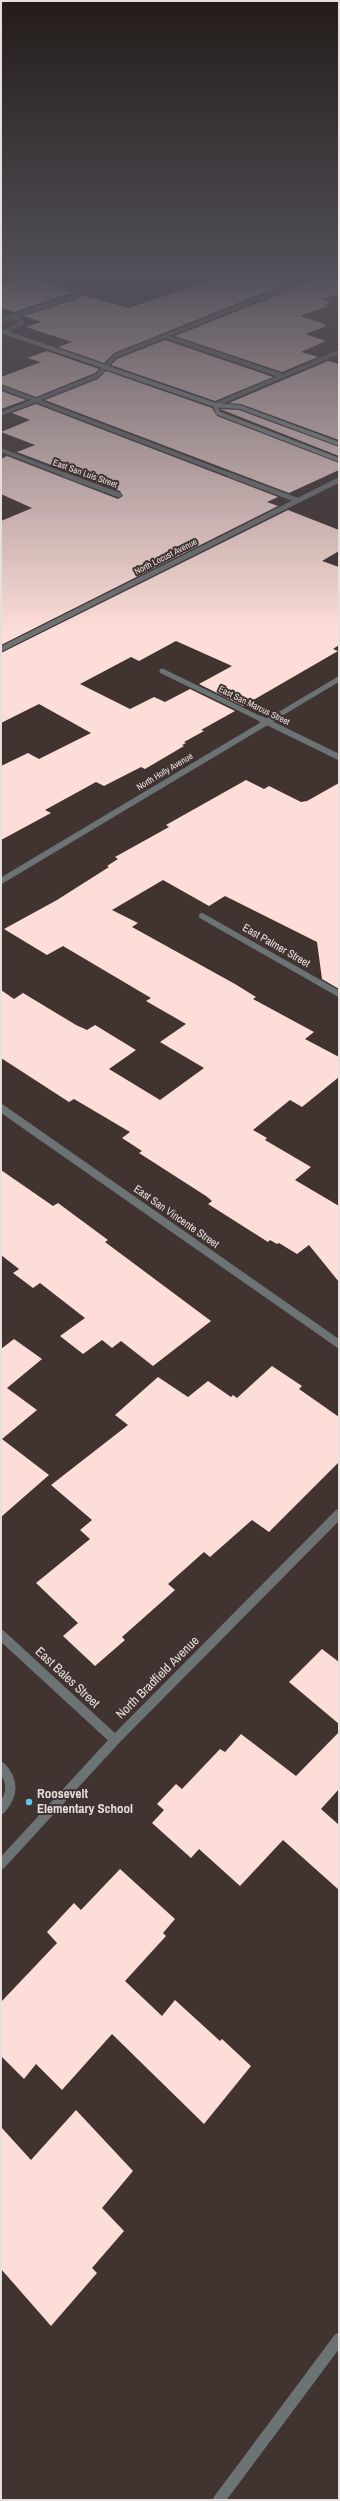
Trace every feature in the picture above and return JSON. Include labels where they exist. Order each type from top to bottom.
[{"type":"main road","points":[[191,397],[215,405],[240,407],[339,444]]},
{"type":"main road","points":[[215,405],[218,413],[339,460]]},
{"type":"street","points":[[26,397],[297,500]]},
{"type":"street","points":[[1,414],[43,397]]},
{"type":"street","points":[[215,405],[234,397]]},
{"type":"street","name":"East San Luis Street","points":[[1,450],[118,495]]},
{"type":"street","name":"North Locust Avenue","points":[[1,649],[339,480]]},
{"type":"street","name":"East San Marcus Street","points":[[162,671],[339,757]]},
{"type":"street","name":"North Holly Avenue","points":[[1,881],[339,679]]},
{"type":"street","name":"East Palmer Street","points":[[202,916],[339,994]]},
{"type":"street","name":"East San Vincente Street","points":[[1,1108],[339,1344]]},
{"type":"street","name":"North Bradfield Avenue","points":[[1,1864],[115,1740],[339,1514]]},
{"type":"street","name":"East Bales Street","points":[[1,1635],[115,1740]]},
{"type":"street","points":[[1,1767],[10,1775],[12,1790],[1,1809]]},
{"type":"street","points":[[219,2500],[339,2339]]},
{"type":"building","points":[[1,397],[17,397],[26,400],[1,409]]},
{"type":"building","points":[[53,397],[180,397],[212,408],[217,416],[339,463],[339,470],[289,493],[45,400]]},
{"type":"building","points":[[203,397],[225,397],[215,401]]},
{"type":"building","points":[[244,397],[339,397],[339,440],[241,404],[229,403]]},
{"type":"building","points":[[36,404],[278,497],[267,502],[278,506],[1,645],[1,521],[32,508],[1,494],[1,459],[7,456],[118,499],[123,496],[120,491],[17,452],[35,445],[1,432],[30,420],[12,413]]},
{"type":"building","points":[[220,409],[239,410],[339,447],[339,456]]},
{"type":"building","points":[[288,510],[339,530],[339,551],[322,561],[339,567],[339,645],[333,649],[338,651],[243,706],[199,684],[232,666],[176,641],[139,661],[131,657],[80,684],[130,709],[154,697],[165,702],[190,689],[235,711],[201,730],[204,731],[184,742],[186,743],[182,745],[184,746],[145,769],[141,767],[104,786],[96,782],[45,810],[51,813],[1,840],[1,766],[28,753],[39,759],[91,733],[39,704],[1,723],[1,653]]},
{"type":"building","points":[[246,780],[264,789],[269,786],[301,802],[307,801],[339,783],[339,989],[322,979],[317,942],[225,896],[209,906],[163,880],[112,910],[138,923],[132,927],[235,984],[256,997],[253,999],[314,1032],[305,1039],[339,1057],[339,1077],[302,1107],[290,1100],[253,1130],[267,1138],[265,1140],[311,1167],[295,1180],[339,1206],[339,1282],[309,1245],[297,1254],[279,1243],[277,1244],[270,1240],[268,1242],[208,1204],[212,1201],[206,1196],[139,1153],[142,1151],[122,1138],[130,1132],[74,1099],[69,1102],[1,1058],[1,990],[14,999],[23,993],[87,1030],[95,1025],[136,1050],[109,1069],[160,1100],[204,1068],[160,1042],[186,1024],[146,1001],[151,998],[63,946],[47,955],[4,929],[57,900],[109,867],[107,866],[118,859],[115,857],[169,827],[166,825]]},
{"type":"building","points":[[1,1170],[53,1206],[58,1203],[108,1240],[105,1242],[211,1321],[153,1366],[121,1341],[112,1348],[102,1340],[83,1354],[60,1336],[85,1318],[40,1283],[33,1288],[13,1273],[19,1269],[1,1255]]},
{"type":"building","points":[[14,1339],[42,1359],[7,1388],[37,1410],[2,1439],[49,1475],[1,1517],[1,1349]]},
{"type":"building","points":[[272,1366],[302,1386],[299,1389],[339,1417],[339,1462],[269,1532],[252,1520],[210,1557],[204,1552],[168,1584],[175,1590],[122,1637],[125,1640],[95,1666],[63,1636],[78,1623],[36,1583],[90,1539],[80,1530],[92,1520],[51,1485],[128,1425],[115,1415],[158,1377],[188,1397],[208,1381],[231,1397],[233,1395],[237,1398]]},
{"type":"building","points":[[322,1649],[339,1662],[339,1724],[289,1682]]},
{"type":"building","points":[[339,1732],[339,1789],[321,1809],[339,1825],[339,1890],[283,1840],[240,1886],[199,1849],[191,1858],[152,1823],[164,1810],[157,1804],[176,1784],[182,1789],[220,1749],[225,1752],[241,1734],[296,1776]]},
{"type":"building","points":[[120,1869],[175,1919],[163,1933],[166,1936],[125,1981],[162,2016],[175,2000],[220,2041],[222,2039],[251,2066],[204,2124],[112,2034],[62,2090],[36,2064],[24,2079],[1,2056],[1,2002],[57,1943],[47,1932],[74,1903],[81,1910]]},
{"type":"building","points":[[76,2110],[133,2171],[102,2208],[124,2231],[92,2268],[97,2273],[51,2326],[1,2269],[1,2127],[31,2160]]},
{"type":"place","name":"Roosevelt Elementary School","points":[[29,1802]]}]
